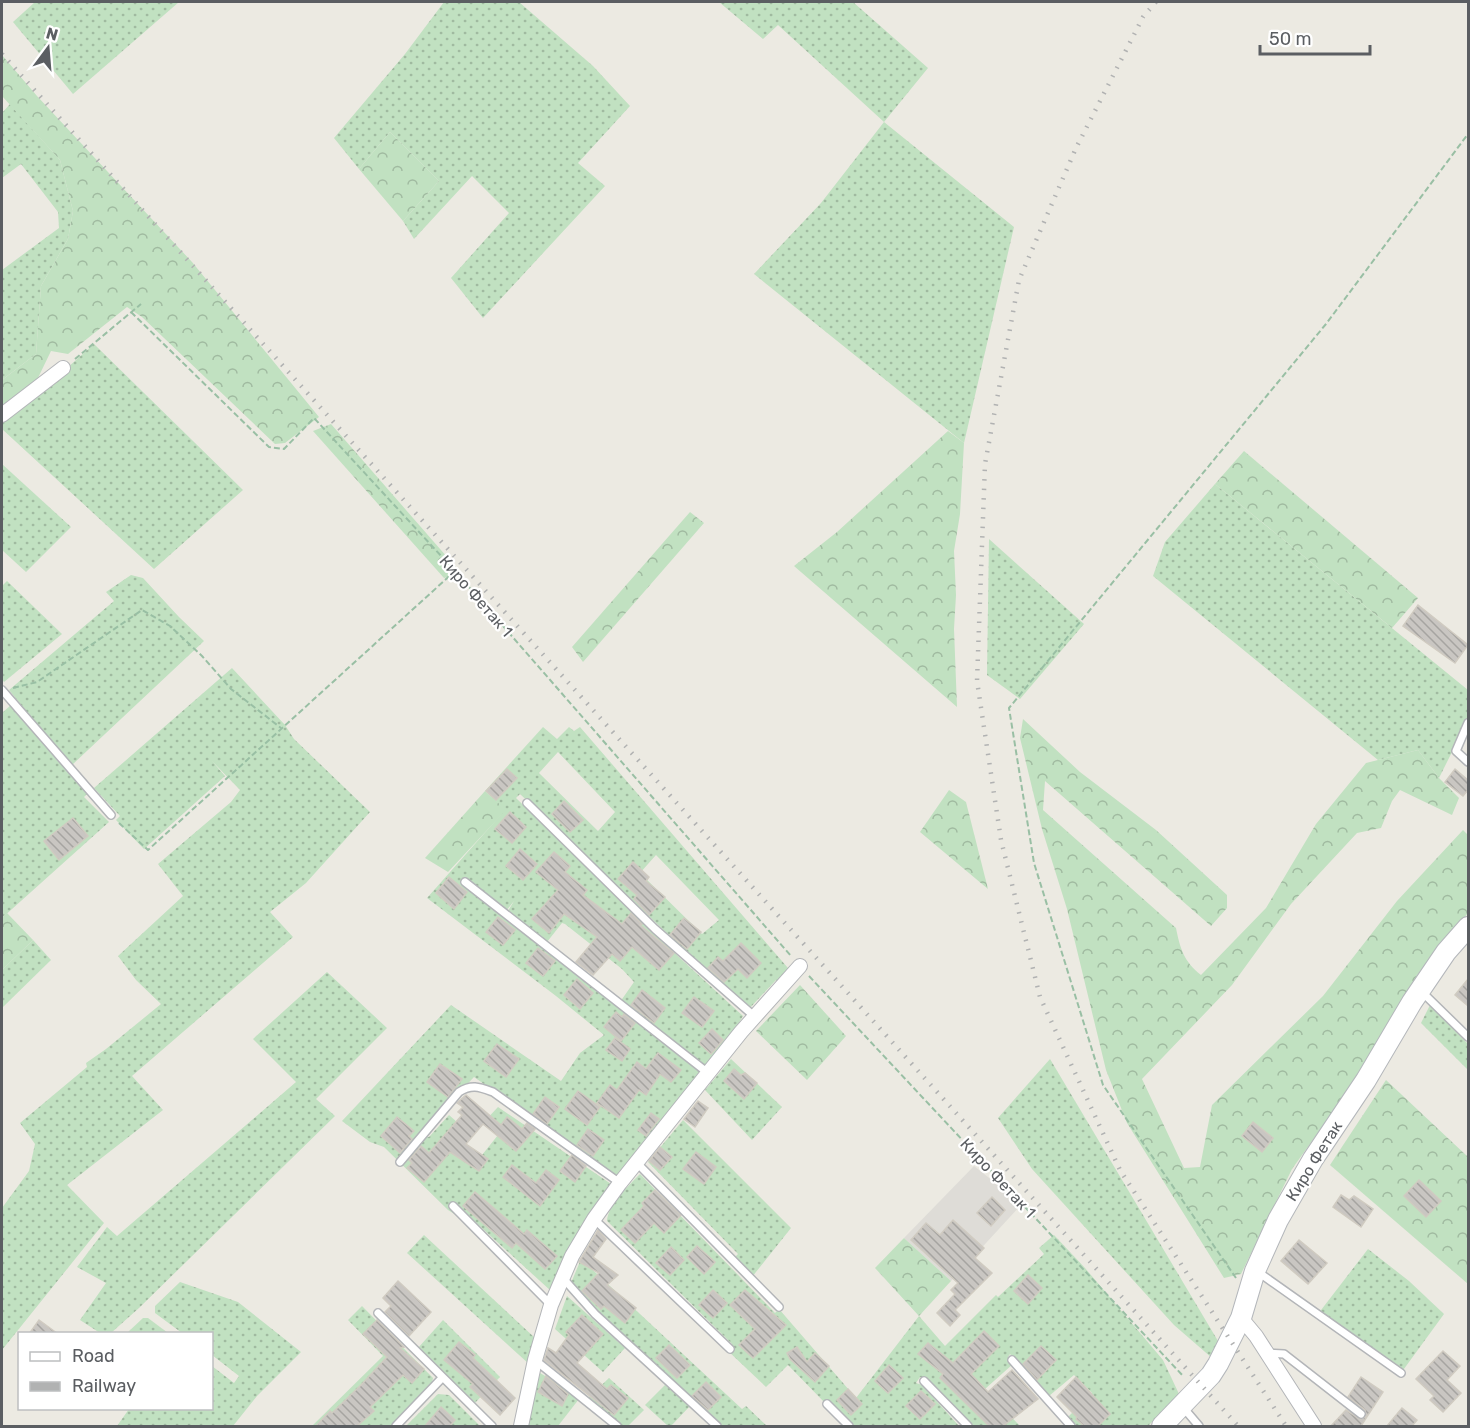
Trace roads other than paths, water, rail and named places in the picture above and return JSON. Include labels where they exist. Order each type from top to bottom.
[{"type":"main road","name":"Киро Фетак","points":[[1162,1426],[1214,1370],[1241,1318],[1256,1270],[1278,1220],[1313,1159],[1366,1080],[1420,990],[1446,952],[1468,927]]},
{"type":"street","points":[[2,415],[63,368]]},
{"type":"street","points":[[521,1426],[551,1305],[562,1277],[594,1219],[708,1073],[800,966]]},
{"type":"street","points":[[1241,1318],[1256,1336],[1314,1426]]},
{"type":"street","points":[[1230,1339],[1245,1333],[1256,1336]]},
{"type":"lane","points":[[2,690],[111,815]]},
{"type":"lane","points":[[1468,723],[1456,751],[1468,762]]},
{"type":"lane","points":[[526,803],[655,929],[755,1017]]},
{"type":"lane","points":[[465,882],[708,1073]]},
{"type":"lane","points":[[1420,990],[1468,1037]]},
{"type":"lane","points":[[400,1162],[459,1092],[469,1086],[493,1092],[620,1183]]},
{"type":"lane","points":[[637,1163],[778,1307]]},
{"type":"lane","points":[[453,1206],[551,1305]]},
{"type":"lane","points":[[594,1219],[730,1349]]},
{"type":"lane","points":[[1256,1270],[1401,1373]]},
{"type":"lane","points":[[562,1277],[595,1314],[717,1426]]},
{"type":"lane","points":[[378,1313],[411,1343],[442,1378],[492,1426]]},
{"type":"lane","points":[[1267,1353],[1284,1354],[1360,1414]]},
{"type":"lane","points":[[536,1360],[617,1426]]},
{"type":"lane","points":[[1012,1360],[1071,1426]]},
{"type":"lane","points":[[396,1426],[442,1378]]},
{"type":"lane","points":[[924,1381],[968,1426]]},
{"type":"lane","points":[[827,1404],[849,1426]]},
{"type":"lane","points":[[1182,1406],[1199,1426]]},
{"type":"railway","points":[[1156,2],[1143,17],[1076,148],[1019,280],[985,464],[977,681],[1001,840],[1040,997],[1120,1170],[1286,1426]]},
{"type":"railway","points":[[2,54],[1238,1426]]}]
